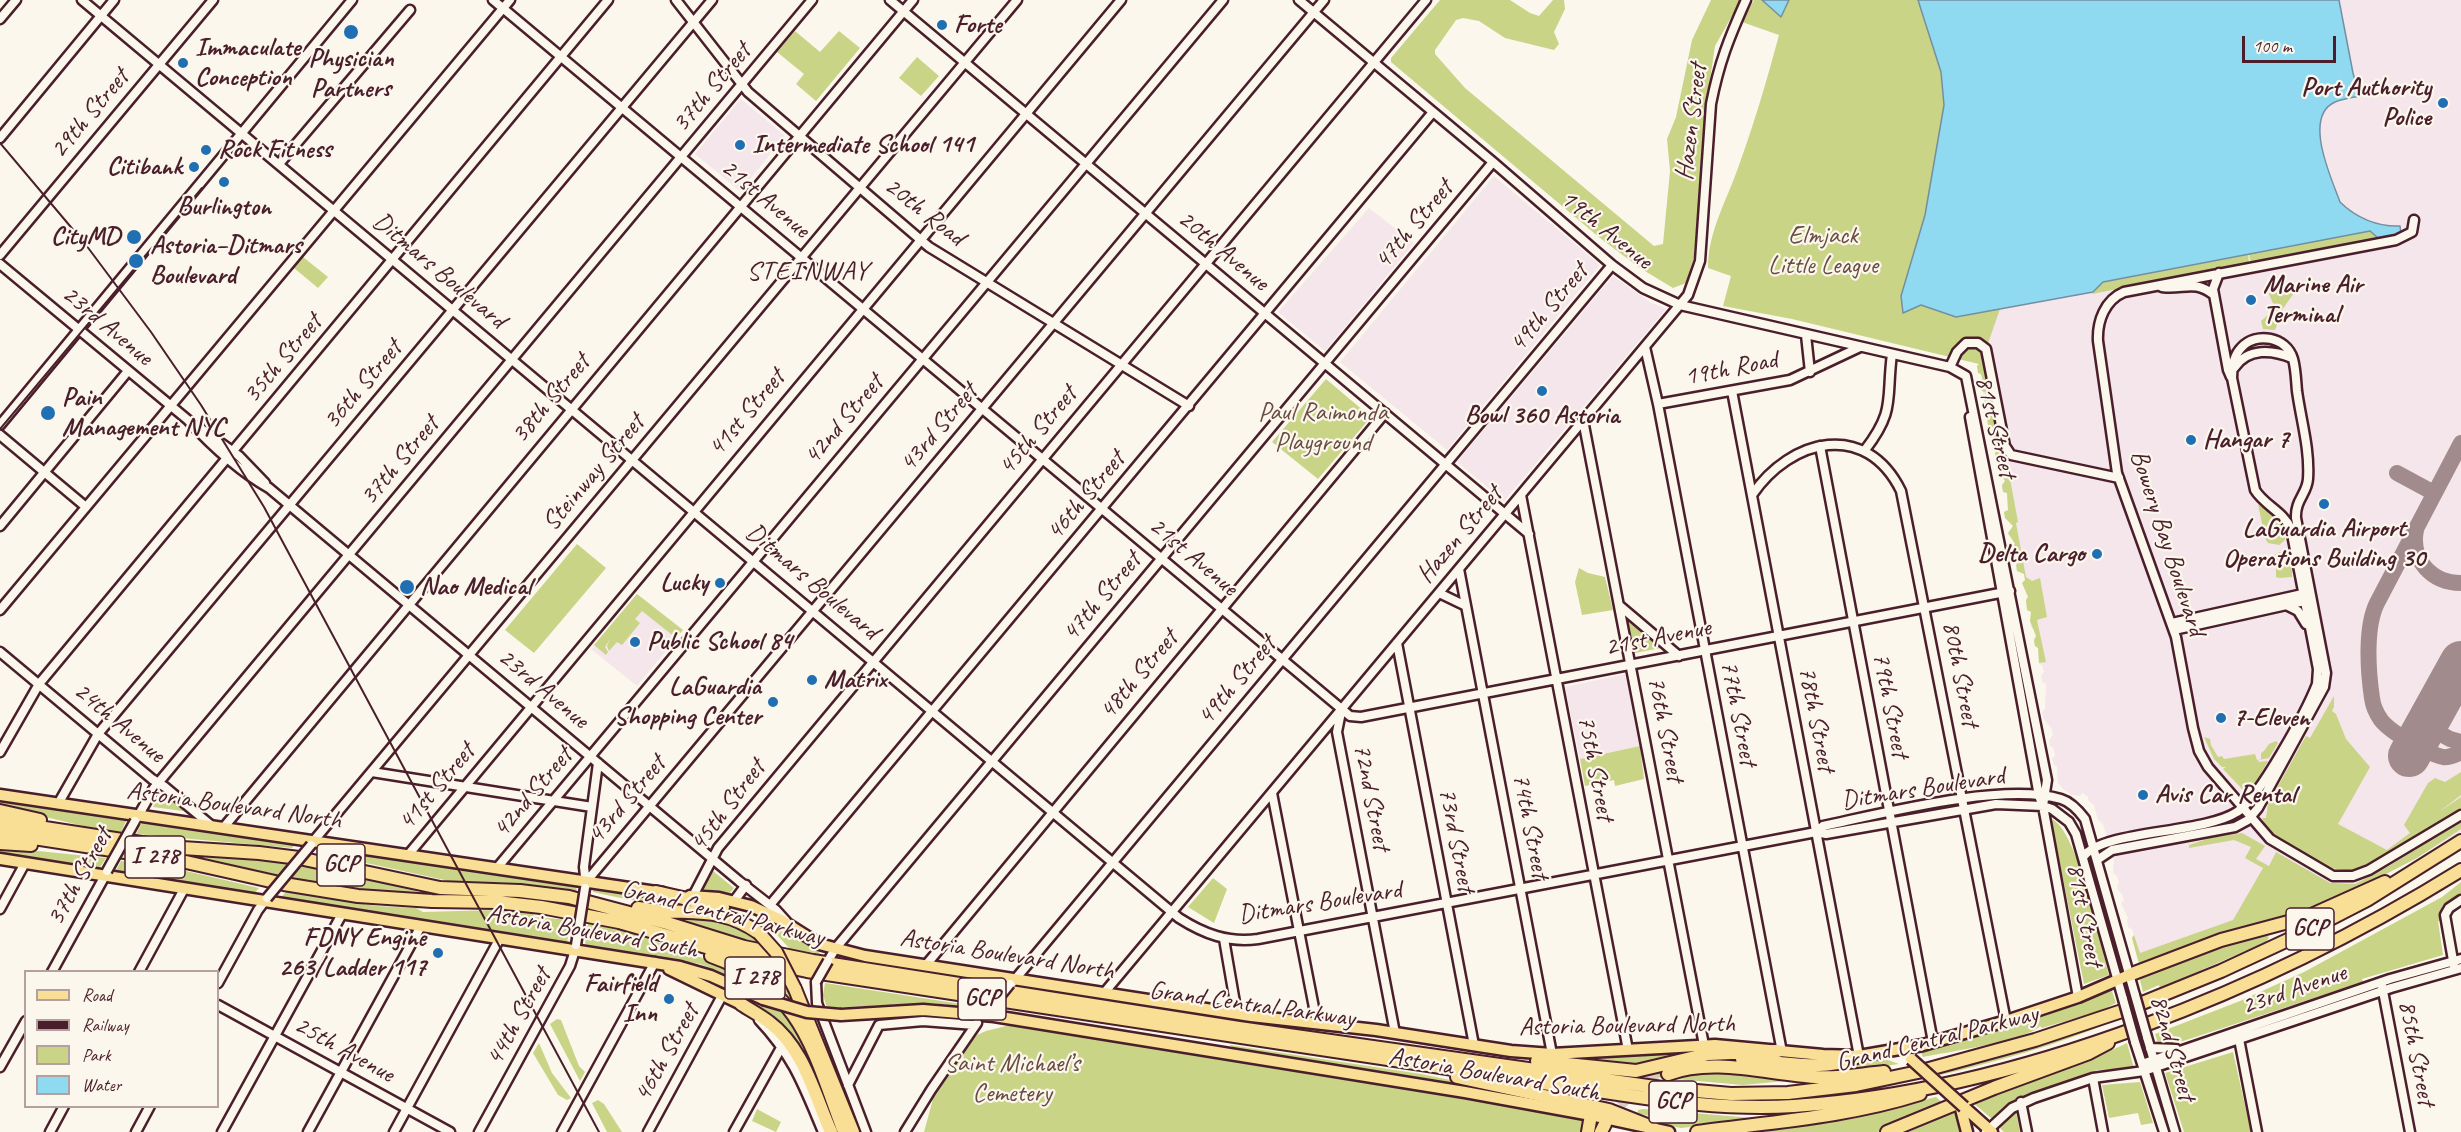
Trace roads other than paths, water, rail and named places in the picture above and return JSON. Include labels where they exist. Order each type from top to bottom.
[{"type":"highway","points":[[0,811],[111,839]]},
{"type":"highway","name":"Grand Central Parkway","points":[[0,821],[179,849],[237,851],[299,858],[440,888],[520,891],[569,897],[667,923],[744,947],[792,958],[1239,1028],[1410,1050],[1662,1088],[1719,1093],[1800,1092],[1856,1085],[1918,1072],[2035,1040],[2125,1010],[2192,983],[2326,922],[2461,841]]},
{"type":"highway","name":"Grand Central Parkway","points":[[0,832],[177,860],[255,878],[336,892],[418,900],[516,904],[619,922],[788,968],[1237,1038],[1673,1102],[1732,1107],[1836,1102],[1962,1081],[2074,1048],[2141,1025],[2308,954],[2391,912],[2461,870]]},
{"type":"highway","points":[[0,843],[98,848]]},
{"type":"highway","points":[[2124,978],[2220,940],[2307,917],[2361,891],[2416,869]]},
{"type":"highway","points":[[656,892],[724,908],[748,918],[763,932]]},
{"type":"highway","name":"I 278","points":[[569,897],[593,899],[663,912],[722,914],[763,932],[798,987],[853,1132]]},
{"type":"highway","name":"I 278","points":[[584,916],[719,959],[748,973],[771,988],[794,1013],[805,1031],[844,1132]]},
{"type":"highway","points":[[741,1004],[770,1022],[794,1050],[811,1081],[824,1132]]},
{"type":"highway","points":[[1887,1132],[2012,1081],[2090,1053],[2141,1025]]},
{"type":"highway","points":[[1410,1050],[1469,1053],[1629,1071],[1648,1070],[1691,1057],[1715,1053],[1780,1051]]},
{"type":"highway","points":[[1668,1074],[1707,1061],[1726,1059],[1819,1065],[1844,1063],[1859,1056]]},
{"type":"highway","points":[[1386,1059],[1473,1081],[1608,1110],[1652,1128]]},
{"type":"highway","points":[[1682,1069],[1700,1066],[1719,1067],[1822,1077],[1889,1071],[1918,1072]]},
{"type":"highway","points":[[1697,1132],[1808,1118],[1896,1102],[1962,1081]]},
{"type":"highway","points":[[1588,1132],[1591,1114]]},
{"type":"main road","name":"Astoria Boulevard North","points":[[0,795],[136,819],[224,827],[497,868],[586,885],[734,901],[765,912],[815,942],[835,949],[1013,982],[1104,993],[1237,1014],[1395,1033],[1511,1051],[1552,1053],[1704,1045],[1859,1056],[1894,1051]]},
{"type":"main road","name":"Astoria Boulevard South","points":[[0,859],[106,873],[184,889],[500,938],[576,947],[656,962],[700,972],[763,999],[807,1012],[841,1015],[923,1010],[987,1012],[1591,1114],[1668,1132]]},
{"type":"main road","points":[[656,962],[741,1004]]},
{"type":"main road","name":"Grand Central Parkway","points":[[1894,1051],[2006,1021],[2078,997],[2124,978]]},
{"type":"main road","points":[[1894,1051],[1911,1059],[1989,1131]]},
{"type":"main road","points":[[1963,1108],[1967,1132]]},
{"type":"street","points":[[0,20],[16,0]]},
{"type":"street","name":"Ditmars Boulevard","points":[[82,0],[1173,912],[1195,927],[1224,939],[1250,940],[1743,847],[1816,832],[1823,826],[1890,817],[2000,795],[2041,796],[2062,799],[2079,811],[2085,819],[2097,860],[2124,978]]},
{"type":"street","points":[[0,138],[114,0]]},
{"type":"street","name":"29th Street","points":[[0,255],[213,0]]},
{"type":"street","points":[[0,425],[352,0]]},
{"type":"street","name":"21st Avenue","points":[[493,0],[1341,710],[1357,717],[2006,592]]},
{"type":"street","points":[[0,610],[510,0]]},
{"type":"street","name":"35th Street","points":[[0,752],[39,684],[608,0]]},
{"type":"street","name":"20th Road","points":[[676,0],[742,84],[771,114],[920,240],[1053,325],[1189,406]]},
{"type":"street","name":"36th Street","points":[[58,804],[98,735],[712,0]]},
{"type":"street","name":"37th Street","points":[[53,970],[136,819],[159,783],[812,0]]},
{"type":"street","name":"20th Avenue","points":[[890,0],[1529,534]]},
{"type":"street","name":"38th Street","points":[[224,827],[913,0]]},
{"type":"street","name":"Steinway Street","points":[[219,981],[265,900],[1017,0]]},
{"type":"street","name":"41st Street","points":[[408,855],[1121,0]]},
{"type":"street","name":"42nd Street","points":[[497,868],[1223,0]]},
{"type":"street","name":"19th Avenue","points":[[1299,0],[1612,265],[1643,288],[1680,305],[1950,367]]},
{"type":"street","name":"43rd Street","points":[[586,885],[1324,0]]},
{"type":"street","name":"45th Street","points":[[693,896],[718,848],[1426,0]]},
{"type":"street","name":"Hazen Street","points":[[1104,993],[1680,305],[1694,282],[1700,261],[1711,104],[1724,50],[1746,0]]},
{"type":"street","points":[[279,164],[410,10]]},
{"type":"street","name":"46th Street","points":[[770,905],[1433,112]]},
{"type":"street","name":"47th Street","points":[[848,1085],[817,1003],[816,982],[835,949],[1493,162]]},
{"type":"street","name":"Bowery Bay Boulevard","points":[[2414,220],[2412,232],[2400,239],[2129,291],[2116,296],[2104,311],[2098,329],[2098,345],[2119,478],[2173,626],[2197,746],[2208,767],[2270,839],[2329,874],[2344,877],[2369,870],[2461,815]]},
{"type":"street","name":"23rd Avenue","points":[[0,264],[188,420],[258,474],[269,488],[290,506],[770,905],[788,924]]},
{"type":"street","name":"49th Street","points":[[905,1132],[930,1090],[975,1025],[1612,265]]},
{"type":"street","points":[[2219,273],[2213,285],[2214,295],[2228,370],[2232,375]]},
{"type":"street","points":[[2155,286],[2173,288],[2198,285],[2214,295]]},
{"type":"street","name":"19th Road","points":[[1806,335],[1810,372]]},
{"type":"street","points":[[2084,856],[2100,844],[2220,820],[2243,808],[2256,795],[2289,744],[2322,694],[2326,680],[2307,596],[2289,525],[2255,490],[2232,375],[2239,350],[2258,338],[2271,339],[2289,350],[2292,358],[2306,442],[2308,477],[2306,488],[2296,505],[2296,518],[2307,596],[2309,629],[2318,681],[2289,744],[2258,808],[2250,818],[2238,826],[2112,850],[2097,860]]},
{"type":"street","points":[[1950,367],[1959,350],[1966,344],[1978,343],[1986,349],[2004,443],[2011,455],[2119,478]]},
{"type":"street","name":"77th Street","points":[[1645,347],[1743,847],[1780,1051]]},
{"type":"street","name":"19th Road","points":[[1658,405],[1790,380],[1861,347]]},
{"type":"street","points":[[2232,375],[2241,360],[2260,352],[2272,351],[2292,358]]},
{"type":"street","points":[[1752,495],[1782,463],[1800,452],[1820,446],[1844,444],[1865,450],[1878,433],[1889,407],[1892,354]]},
{"type":"street","name":"81st Street","points":[[1950,367],[1964,386],[2006,592],[2078,997]]},
{"type":"street","points":[[0,526],[128,371]]},
{"type":"street","name":"78th Street","points":[[1732,391],[1859,1056]]},
{"type":"street","name":"48th Street","points":[[926,965],[1385,413]]},
{"type":"street","name":"76th Street","points":[[1583,420],[1704,1045]]},
{"type":"street","points":[[0,435],[86,507]]},
{"type":"street","name":"79th Street","points":[[1820,446],[1933,1042]]},
{"type":"street","name":"80th Street","points":[[1865,450],[1883,464],[1902,490],[2006,1021]]},
{"type":"street","name":"75th Street","points":[[1521,495],[1628,1050]]},
{"type":"street","name":"74th Street","points":[[1459,569],[1552,1053]]},
{"type":"street","points":[[1440,593],[1466,606]]},
{"type":"street","points":[[2173,626],[2285,605],[2307,596]]},
{"type":"street","points":[[2173,626],[2307,596]]},
{"type":"street","points":[[2285,605],[2298,611],[2309,629]]},
{"type":"street","points":[[1619,606],[1679,656]]},
{"type":"street","name":"73rd Street","points":[[1397,643],[1474,1045]]},
{"type":"street","name":"24th Avenue","points":[[0,652],[98,735],[212,826]]},
{"type":"street","name":"72nd Street","points":[[1341,710],[1337,732],[1395,1033]]},
{"type":"street","name":"44th Street","points":[[479,1132],[570,966],[576,947],[586,885],[584,867],[598,763]]},
{"type":"street","points":[[372,772],[592,807]]},
{"type":"street","points":[[1272,793],[1317,1023]]},
{"type":"street","name":"Ditmars Boulevard","points":[[1964,803],[2043,806],[2069,822],[2084,856],[2124,978]]},
{"type":"street","points":[[0,909],[25,863]]},
{"type":"street","points":[[734,901],[746,885]]},
{"type":"street","points":[[140,970],[184,889]]},
{"type":"street","points":[[2458,965],[2445,916],[2446,910],[2461,900]]},
{"type":"street","points":[[222,1132],[342,914]]},
{"type":"street","points":[[308,1132],[421,926]]},
{"type":"street","points":[[394,1132],[500,938]]},
{"type":"street","points":[[1224,939],[1237,1014]]},
{"type":"street","points":[[562,1132],[656,962]]},
{"type":"street","name":"23rd Avenue","points":[[2154,1064],[2201,1043],[2458,965]]},
{"type":"street","name":"82nd Street","points":[[2124,978],[2135,995],[2175,1132]]},
{"type":"street","name":"82nd Street","points":[[2124,978],[2123,999],[2164,1132]]},
{"type":"street","name":"23rd Avenue","points":[[2143,1067],[2239,1039],[2382,987]]},
{"type":"street","name":"85th Street","points":[[2382,987],[2410,1132]]},
{"type":"street","name":"46th Street","points":[[648,1132],[723,994]]},
{"type":"street","points":[[741,1004],[782,1046],[803,1081],[824,1132]]},
{"type":"street","name":"25th Avenue","points":[[219,1006],[450,1132]]},
{"type":"street","points":[[866,1132],[848,1085],[879,1025],[923,1022],[975,1025]]},
{"type":"street","points":[[0,1067],[24,1025]]},
{"type":"street","points":[[2239,1039],[2257,1132]]},
{"type":"street","points":[[2150,1048],[2171,1050],[2201,1043]]},
{"type":"street","points":[[734,1132],[782,1046]]},
{"type":"street","points":[[1989,1131],[2006,1112],[2021,1102],[2093,1078],[2143,1067]]},
{"type":"street","points":[[2093,1078],[2103,1132]]},
{"type":"street","points":[[2021,1102],[2026,1132]]},
{"type":"street","points":[[50,1132],[63,1108]]},
{"type":"street","points":[[136,1132],[149,1108]]},
{"type":"water","points":[[1762,0],[1789,0],[1781,17]]},
{"type":"water","points":[[1918,0],[2339,0],[2356,84],[2367,95],[2335,102],[2325,110],[2320,134],[2322,149],[2340,202],[2353,213],[2368,220],[2384,225],[2400,226],[2401,234],[2378,238],[2370,231],[2103,282],[2093,292],[1956,317],[1921,305],[1903,313],[1901,296],[1925,215],[1944,105],[1941,72]]},
{"type":"tunnel","points":[[1608,1119],[1634,1092],[1668,1074]]},
{"type":"railway","points":[[0,143],[86,245],[151,332],[201,405],[264,507],[599,1132]]},
{"type":"railway","points":[[0,429],[202,188]]},
{"type":"place","name":"Forte","points":[[942,25]]},
{"type":"place","name":"Physician Partners","points":[[351,32]]},
{"type":"place","name":"Immaculate Conception","points":[[183,63]]},
{"type":"place","name":"Port Authority Police","points":[[2443,103]]},
{"type":"place","name":"Intermediate School 141","points":[[740,145]]},
{"type":"place","name":"Rock Fitness","points":[[206,150]]},
{"type":"place","name":"Citibank","points":[[194,167]]},
{"type":"place","name":"Burlington","points":[[224,182]]},
{"type":"place","name":"CityMD","points":[[134,237]]},
{"type":"place","name":"Astoria–Ditmars Boulevard","points":[[136,261]]},
{"type":"place","name":"Marine Air Terminal","points":[[2251,300]]},
{"type":"place","name":"Bowl 360 Astoria","points":[[1542,391]]},
{"type":"place","name":"Pain Management NYC","points":[[48,413]]},
{"type":"place","name":"Hangar 7","points":[[2191,440]]},
{"type":"place","name":"LaGuardia Airport Operations Building 30","points":[[2324,504]]},
{"type":"place","name":"Delta Cargo","points":[[2097,554]]},
{"type":"place","name":"Lucky","points":[[720,583]]},
{"type":"place","name":"Nao Medical","points":[[407,587]]},
{"type":"place","name":"Public School 84","points":[[635,642]]},
{"type":"place","name":"Matrix","points":[[812,680]]},
{"type":"place","name":"LaGuardia Shopping Center","points":[[773,702]]},
{"type":"place","name":"7-Eleven","points":[[2221,718]]},
{"type":"place","name":"Avis Car Rental","points":[[2143,795]]},
{"type":"place","name":"FDNY Engine 263/Ladder 117","points":[[438,953]]},
{"type":"place","name":"Fairfield Inn","points":[[669,999]]},
{"type":"district","name":"STEINWAY","points":[[808,272]]},
{"type":"park label","name":"Elmjack Little League","points":[[1823,251]]},
{"type":"park label","name":"Paul Raimonda Playground","points":[[1323,428]]},
{"type":"park label","name":"Saint Michael’s Cemetery","points":[[1012,1079]]}]
